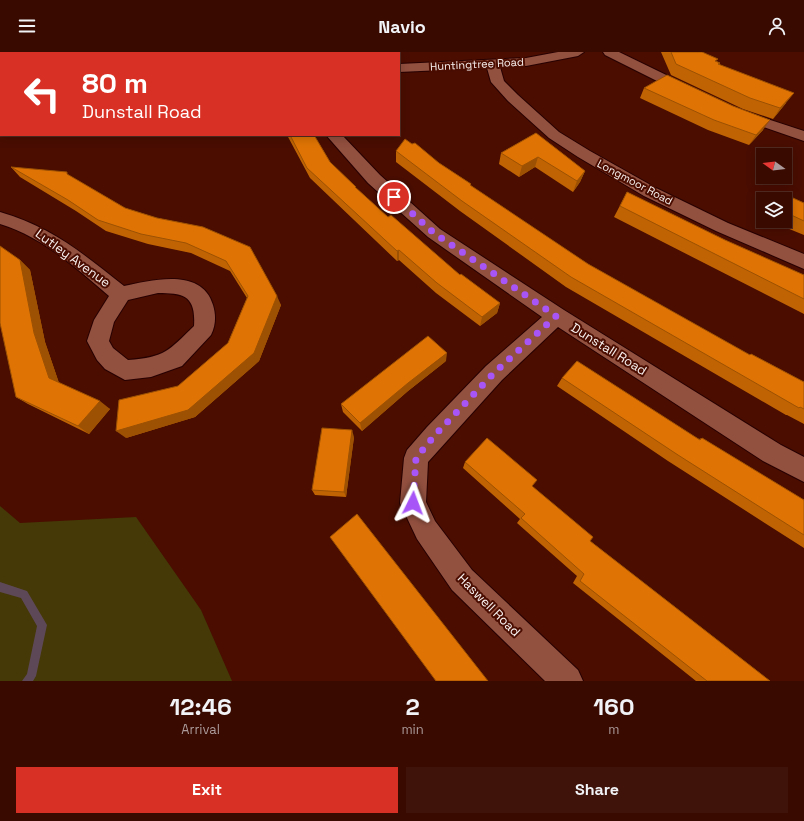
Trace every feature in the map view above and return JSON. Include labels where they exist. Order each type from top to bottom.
[{"type":"street","name":"Huntingtree Road","points":[[400,68],[493,65],[554,58],[578,52]]},
{"type":"street","points":[[609,52],[704,98]]},
{"type":"street","name":"Longmoor Road","points":[[493,65],[498,82],[518,103],[554,135],[650,192],[722,227],[804,262]]},
{"type":"street","points":[[730,110],[804,136]]},
{"type":"street","name":"Dunstall Road","points":[[335,136],[374,179],[434,233],[556,316],[772,453],[804,470]]},
{"type":"street","name":"Lutley Avenue","points":[[0,218],[27,225],[69,253],[121,294]]},
{"type":"street","name":"Lutley Avenue","points":[[158,286],[177,286],[192,291],[202,302],[205,313],[204,329],[174,359],[151,368],[125,370],[105,354],[98,341],[104,320],[121,294],[158,286]]},
{"type":"street","name":"Haswell Road","points":[[556,316],[494,373],[435,435],[416,458],[413,503],[426,530],[462,580],[566,681]]},
{"type":"shaded area","points":[[0,506],[20,523],[136,517],[201,610],[232,681],[0,681]]},
{"type":"building","points":[[671,52],[702,52],[718,59],[715,61],[720,63],[718,64],[794,93],[780,108],[750,98],[676,64]]},
{"type":"building","points":[[667,75],[733,106],[770,120],[756,135],[714,120],[644,88]]},
{"type":"building","points":[[536,133],[585,171],[577,181],[538,157],[522,166],[501,153]]},
{"type":"building","points":[[291,136],[315,136],[330,162],[388,217],[391,215],[460,275],[461,274],[500,303],[482,317],[437,283],[399,250],[397,251],[307,168]]},
{"type":"building","points":[[405,139],[412,144],[415,143],[439,163],[471,184],[470,185],[588,264],[750,355],[751,354],[804,382],[804,409],[799,408],[571,277],[462,201],[396,151]]},
{"type":"building","points":[[11,167],[67,172],[67,174],[125,208],[157,218],[203,227],[250,247],[277,296],[254,353],[188,410],[116,431],[119,400],[178,386],[228,343],[248,296],[226,261],[186,243],[141,234],[98,220],[68,200]]},
{"type":"building","points":[[627,192],[725,240],[804,275],[804,299],[620,206]]},
{"type":"building","points":[[793,198],[804,203],[804,221],[792,215]]},
{"type":"building","points":[[0,246],[20,260],[34,333],[49,378],[100,401],[78,426],[16,397],[0,323]]},
{"type":"building","points":[[428,336],[447,353],[360,423],[341,404]]},
{"type":"building","points":[[577,361],[700,440],[702,438],[804,500],[804,535],[678,455],[562,378]]},
{"type":"building","points":[[322,428],[352,430],[344,492],[312,490]]},
{"type":"building","points":[[487,438],[537,480],[532,486],[593,537],[590,541],[770,681],[707,681],[580,581],[584,574],[521,518],[525,514],[465,462]]},
{"type":"building","points":[[357,514],[488,681],[436,681],[330,537]]},
{"type":"waterway","points":[[0,587],[24,594],[42,625],[31,676],[27,681]]},
{"type":"route","points":[[394,197],[434,233],[556,316],[494,373],[435,435],[416,458],[413,503]]}]
